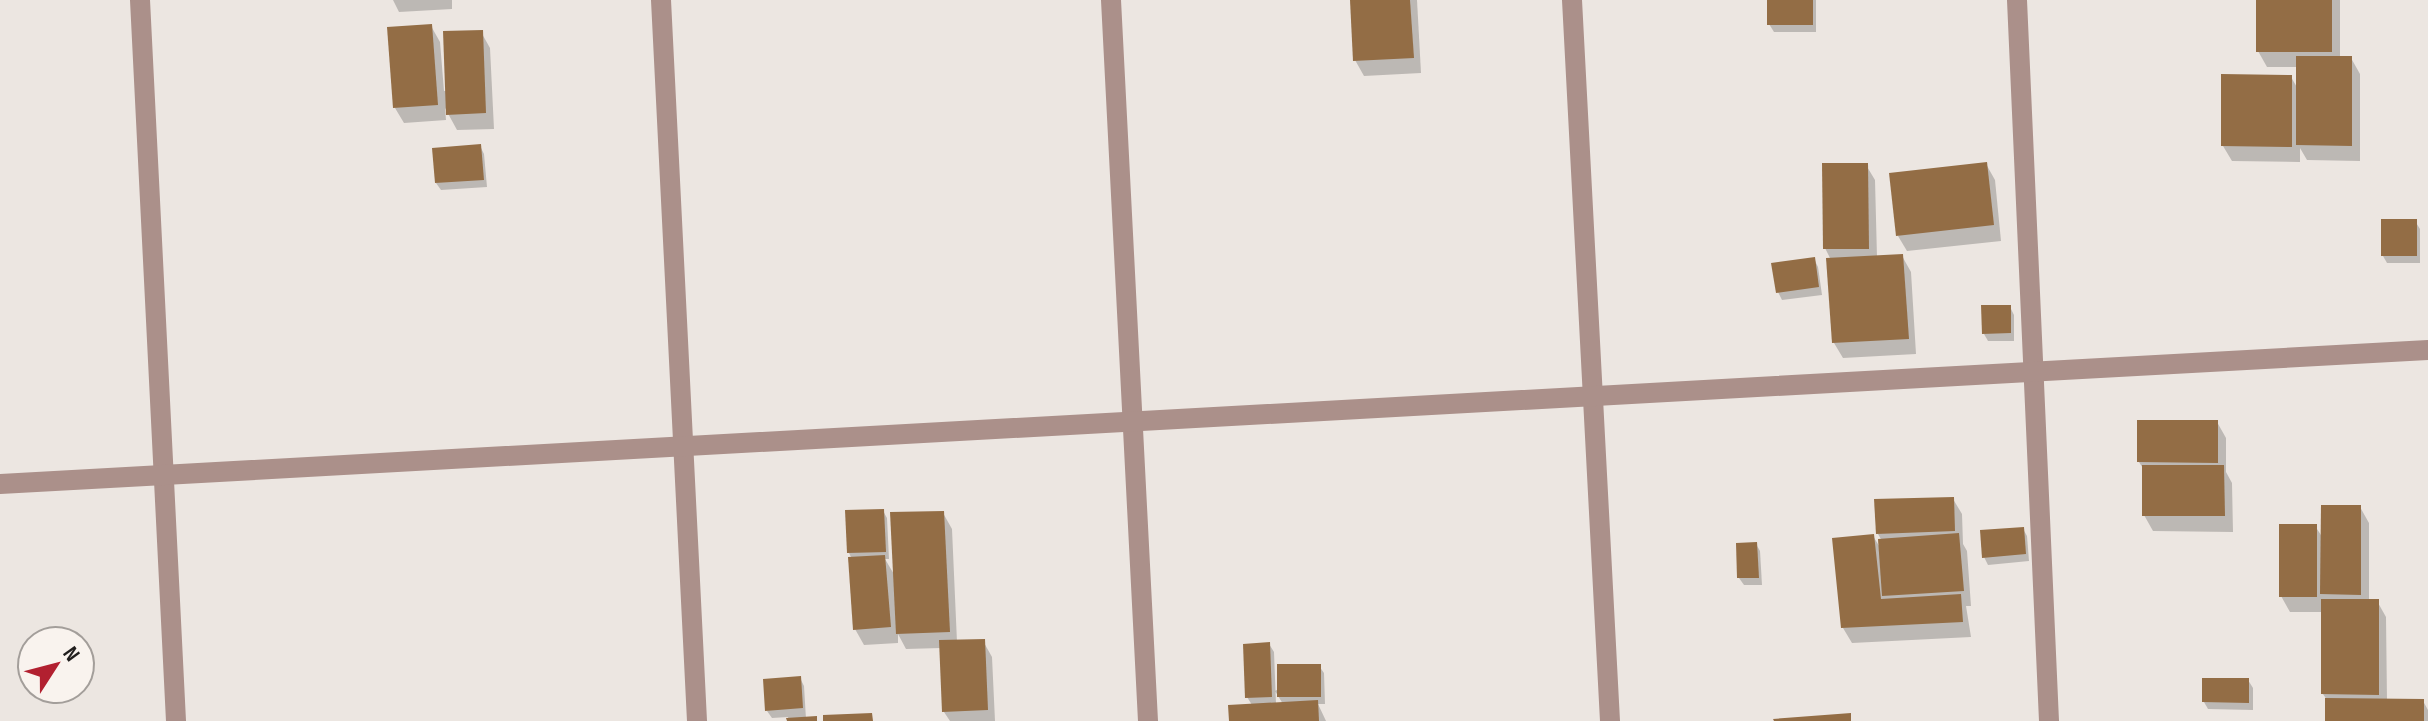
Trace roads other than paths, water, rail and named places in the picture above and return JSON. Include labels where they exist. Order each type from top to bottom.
[{"type":"street","points":[[140,0],[176,721]]},
{"type":"street","points":[[661,0],[697,721]]},
{"type":"street","points":[[1111,0],[1148,721]]},
{"type":"street","points":[[1572,0],[1610,721]]},
{"type":"street","points":[[2017,0],[2049,721]]},
{"type":"street","points":[[0,484],[2428,350]]}]
